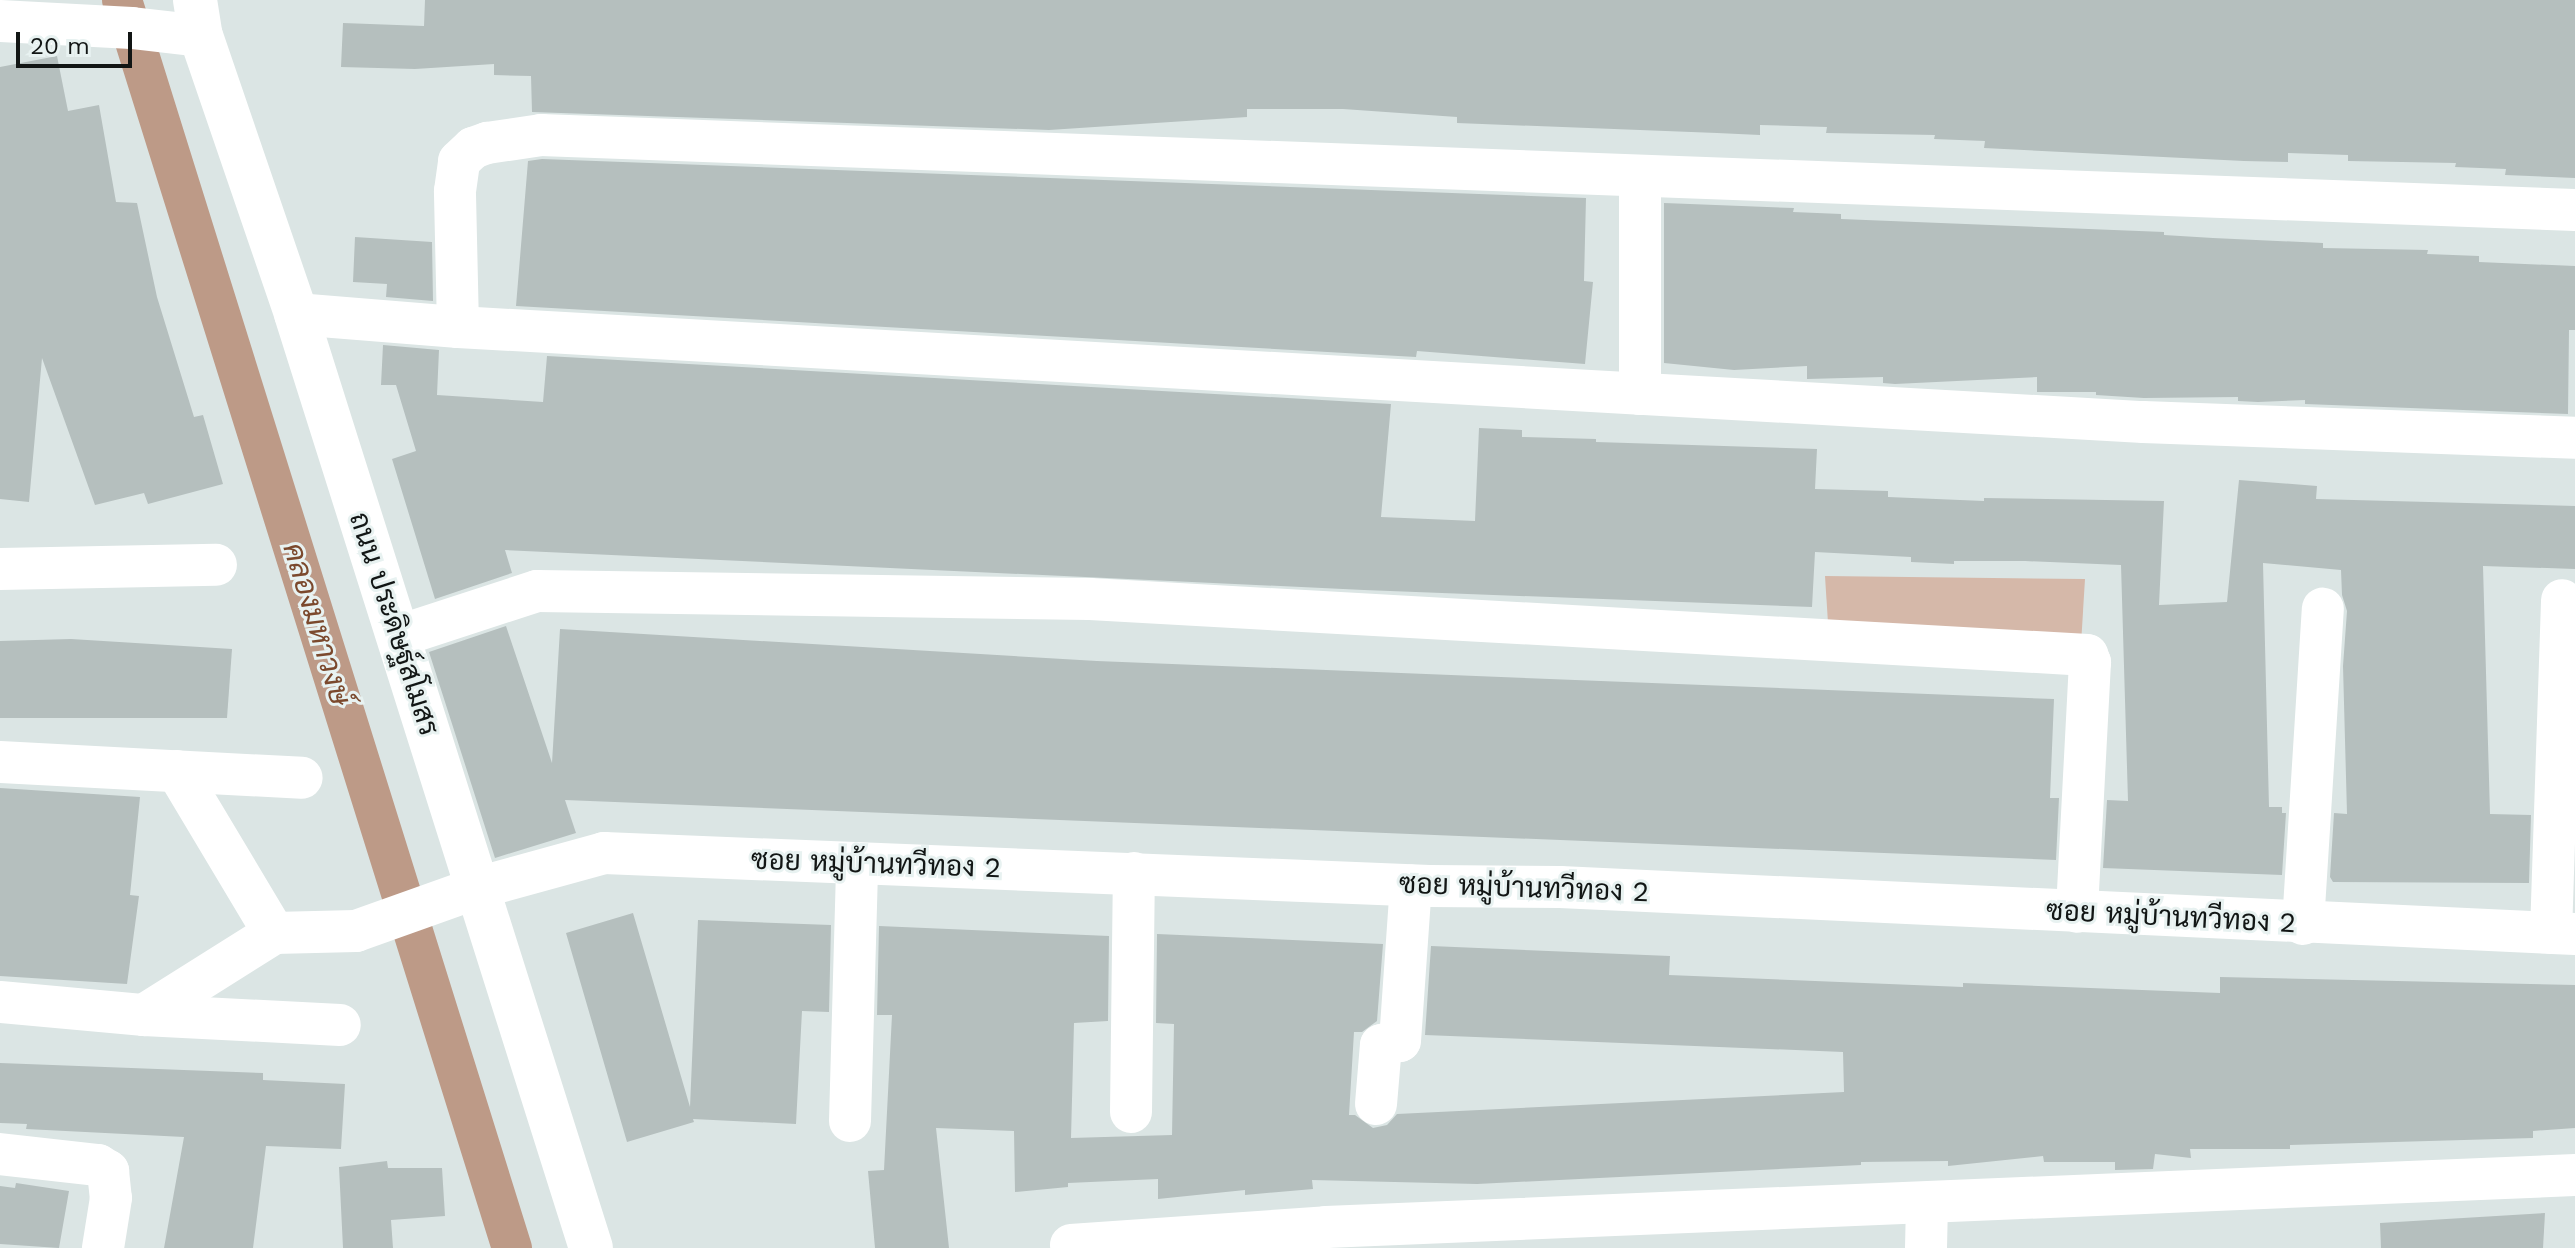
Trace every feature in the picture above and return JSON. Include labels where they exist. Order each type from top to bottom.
[{"type":"street","points":[[0,21],[132,28],[198,18]]},
{"type":"street","name":"ถนน ประดิษฐ์สโมสร","points":[[198,18],[399,636],[463,892],[591,1248]]},
{"type":"street","points":[[458,327],[455,191],[459,161],[473,148],[487,143],[541,135],[2575,210]]},
{"type":"street","points":[[1640,177],[1640,394]]},
{"type":"street","points":[[296,314],[458,327],[2143,422],[2575,438]]},
{"type":"street","points":[[0,569],[216,565]]},
{"type":"street","points":[[399,636],[537,591],[1090,599],[2087,655],[2090,662],[2077,912]]},
{"type":"street","points":[[2562,600],[2563,934]]},
{"type":"street","points":[[2303,924],[2323,609]]},
{"type":"street","points":[[0,762],[302,778]]},
{"type":"street","points":[[144,1015],[274,933],[177,771]]},
{"type":"street","name":"ซอย หมู่บ้านทวีทอง 2","points":[[274,933],[356,931],[463,892],[604,853],[1411,885],[1560,887],[2563,934]]},
{"type":"street","points":[[850,1121],[857,865]]},
{"type":"street","points":[[1131,1112],[1134,873]]},
{"type":"street","points":[[1376,1104],[1381,1045],[1400,1041],[1411,885]]},
{"type":"street","points":[[0,1002],[144,1015],[340,1025]]},
{"type":"street","points":[[0,1154],[98,1165],[108,1171],[111,1180],[103,1248]]},
{"type":"street","points":[[1071,1245],[1326,1238],[1927,1204],[2575,1175]]},
{"type":"street","points":[[1926,1248],[1927,1204]]},
{"type":"shaded area","points":[[1825,576],[2085,579],[2081,644],[1828,623]]},
{"type":"building","points":[[425,0],[2575,0],[2575,178],[2505,175],[2506,169],[2455,167],[2456,163],[2348,161],[2348,155],[2288,153],[2288,162],[2244,161],[1984,148],[1985,141],[1934,139],[1935,135],[1826,133],[1827,127],[1760,125],[1760,135],[1457,123],[1457,117],[1343,109],[1247,109],[1247,117],[1049,130],[532,112],[531,76],[494,75],[494,64],[415,69],[341,67],[343,23],[424,26]]},
{"type":"building","points":[[57,56],[68,111],[99,105],[116,202],[137,203],[157,297],[194,417],[203,415],[223,484],[148,504],[144,493],[95,505],[42,358],[29,502],[0,499],[0,67]]},
{"type":"building","points":[[542,159],[1586,198],[1584,281],[1593,282],[1585,364],[1417,351],[1416,357],[516,306],[528,161]]},
{"type":"building","points":[[1664,203],[1794,208],[1793,212],[1841,214],[1841,219],[2164,232],[2164,235],[2323,243],[2323,248],[2428,250],[2427,254],[2479,256],[2479,262],[2575,266],[2575,330],[2569,330],[2568,414],[2305,404],[2305,400],[2238,401],[2238,397],[2144,398],[2096,395],[2096,392],[2037,392],[2037,377],[1895,384],[1883,383],[1883,377],[1807,379],[1807,366],[1734,370],[1664,363]]},
{"type":"building","points":[[355,237],[432,242],[433,301],[386,297],[387,284],[353,282]]},
{"type":"building","points":[[383,345],[439,350],[437,395],[543,402],[547,356],[1391,404],[1381,517],[1475,521],[1479,428],[1522,430],[1522,437],[1596,439],[1596,442],[1817,449],[1815,489],[1888,491],[1888,497],[1984,501],[1984,498],[2164,501],[2159,605],[2227,602],[2239,480],[2317,486],[2316,499],[2575,506],[2575,569],[2483,566],[2490,814],[2531,815],[2529,883],[2333,882],[2330,877],[2334,813],[2347,814],[2343,666],[2347,611],[2342,595],[2341,570],[2263,563],[2269,807],[2282,807],[2282,813],[2286,813],[2282,875],[2103,868],[2107,800],[2128,801],[2121,565],[2025,561],[1954,561],[1954,564],[1911,562],[1911,557],[1815,552],[1812,607],[1364,590],[505,550],[512,573],[435,599],[392,459],[416,451],[396,385],[381,385]]},
{"type":"building","points":[[506,626],[552,763],[560,629],[1097,661],[2054,699],[2050,798],[2059,798],[2056,860],[565,800],[576,833],[495,858],[429,652]]},
{"type":"building","points":[[71,639],[232,649],[227,718],[0,718],[0,641]]},
{"type":"building","points":[[0,788],[140,797],[130,895],[139,896],[127,984],[0,976]]},
{"type":"building","points":[[633,913],[690,1107],[698,920],[831,925],[829,1012],[802,1011],[796,1124],[693,1119],[694,1122],[627,1142],[566,933]]},
{"type":"building","points":[[879,926],[1109,936],[1108,1021],[1074,1023],[1071,1138],[1172,1135],[1174,1024],[1156,1023],[1157,934],[1383,944],[1377,1021],[1362,1032],[1354,1032],[1349,1115],[1355,1115],[1373,1128],[1387,1125],[1397,1114],[1844,1092],[1843,1052],[1425,1035],[1431,946],[1670,956],[1669,975],[1963,987],[1963,983],[2220,993],[2220,977],[2575,985],[2575,1128],[2533,1131],[2533,1138],[2290,1145],[2290,1149],[2190,1149],[2191,1158],[2155,1154],[2153,1169],[2115,1170],[2115,1162],[2044,1162],[2043,1156],[1948,1166],[1948,1161],[1861,1162],[1861,1165],[1477,1184],[1312,1180],[1313,1189],[1245,1195],[1245,1190],[1158,1199],[1158,1179],[1068,1183],[1068,1187],[1015,1192],[1014,1131],[936,1128],[949,1248],[875,1248],[868,1171],[884,1170],[892,1015],[877,1015]]},
{"type":"building","points":[[0,1063],[263,1073],[263,1080],[345,1084],[341,1149],[266,1146],[253,1248],[164,1248],[184,1137],[26,1129],[27,1124],[0,1123]]},
{"type":"building","points":[[387,1161],[388,1168],[442,1168],[445,1216],[391,1220],[393,1248],[343,1248],[339,1167]]},
{"type":"building","points":[[16,1183],[69,1191],[59,1248],[0,1244],[0,1186],[15,1188]]},
{"type":"building","points":[[2545,1213],[2543,1248],[2381,1248],[2380,1223]]},
{"type":"waterway","name":"คลองมหาวงษ์","points":[[122,0],[512,1248]]}]
